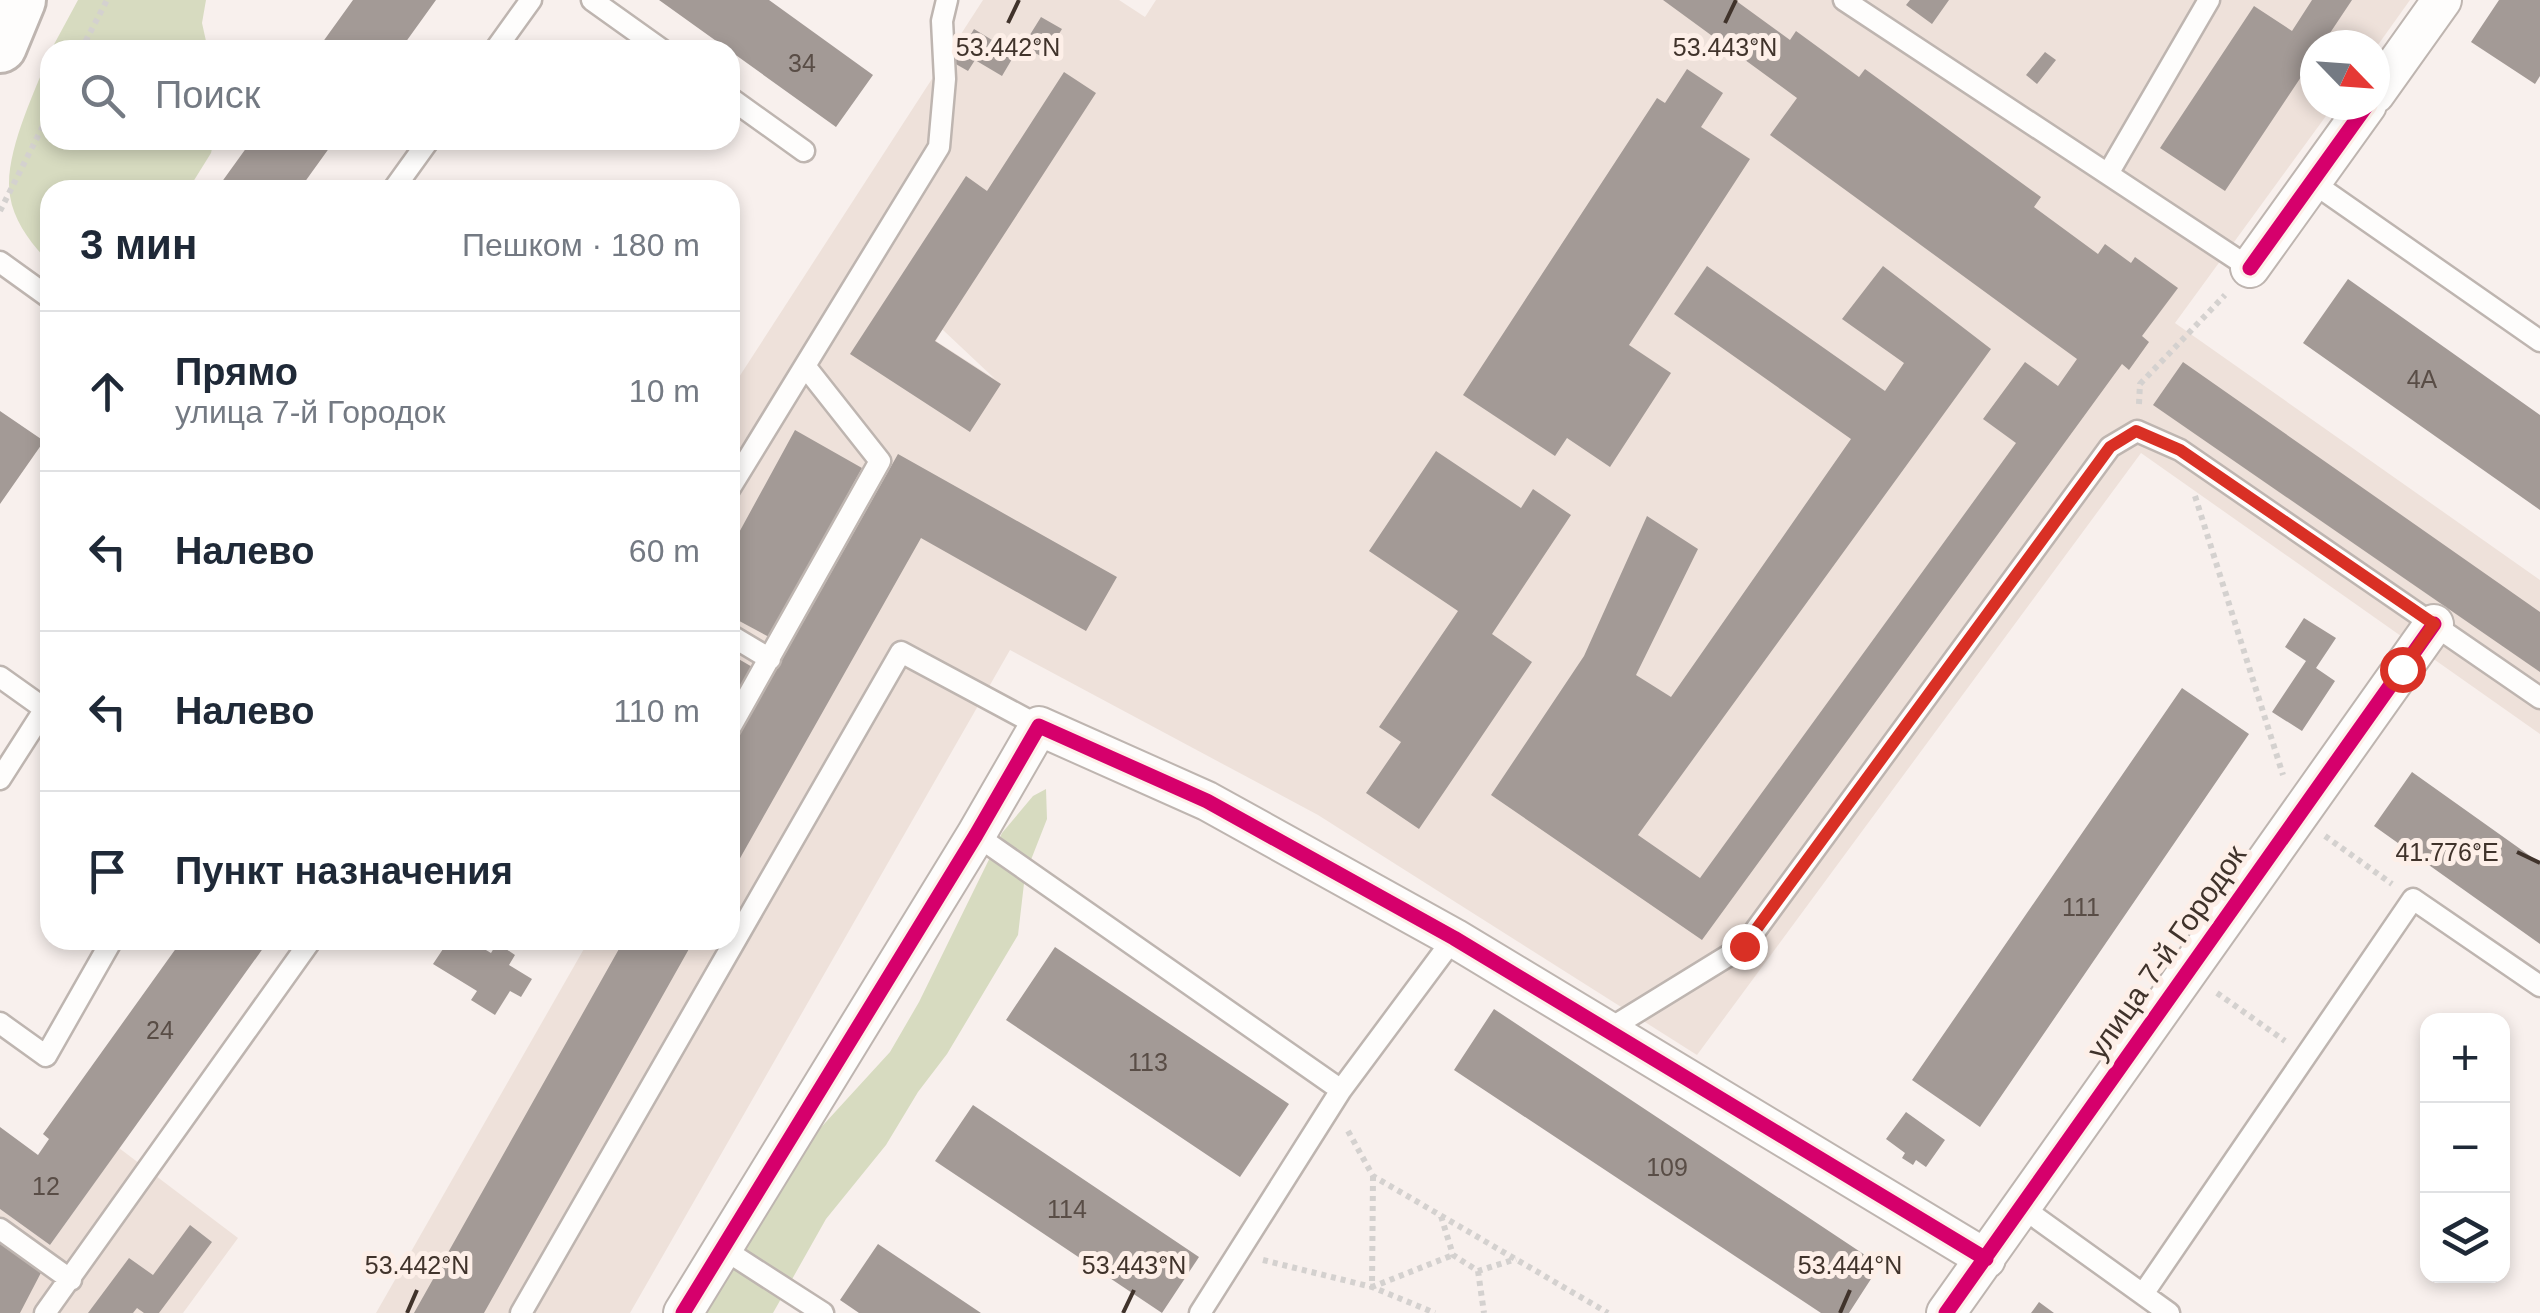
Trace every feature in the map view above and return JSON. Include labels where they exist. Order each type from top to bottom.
[{"type":"street","points":[[0,46],[20,0]]},
{"type":"street","points":[[2390,73],[2442,0]]},
{"type":"street","points":[[2250,268],[2356,120]]},
{"type":"street","name":"улица 7-й Городок","points":[[1946,1313],[2434,624]]},
{"type":"street","points":[[683,1313],[1039,726],[1206,801],[1454,938],[1986,1259]]},
{"type":"lane","points":[[502,40],[531,0]]},
{"type":"lane","points":[[592,0],[648,40]]},
{"type":"lane","points":[[740,472],[939,146],[945,80],[942,21],[947,0]]},
{"type":"lane","points":[[1844,0],[2250,268]]},
{"type":"lane","points":[[2109,172],[2210,0]]},
{"type":"lane","points":[[740,105],[804,151]]},
{"type":"lane","points":[[399,180],[422,150]]},
{"type":"lane","points":[[2312,182],[2540,341]]},
{"type":"lane","points":[[0,262],[40,291]]},
{"type":"lane","points":[[740,710],[880,462],[805,366]]},
{"type":"lane","points":[[1606,1031],[1744,946],[2110,447],[2136,431],[2180,450],[2540,698]]},
{"type":"lane","points":[[740,641],[770,658]]},
{"type":"lane","points":[[740,932],[901,652],[1039,726]]},
{"type":"lane","points":[[0,677],[40,700]]},
{"type":"lane","points":[[0,778],[40,717]]},
{"type":"lane","points":[[976,834],[1337,1096]]},
{"type":"lane","points":[[2143,1294],[2413,899],[2540,986]]},
{"type":"lane","points":[[1200,1313],[1337,1096],[1454,938]]},
{"type":"lane","points":[[0,1023],[46,1056],[106,950]]},
{"type":"lane","points":[[45,1313],[303,950]]},
{"type":"lane","points":[[521,1313],[730,950]]},
{"type":"lane","points":[[2020,1206],[2169,1313]]},
{"type":"lane","points":[[0,1229],[71,1280]]},
{"type":"lane","points":[[722,1248],[823,1313]]},
{"type":"path","points":[[86,40],[106,0]]},
{"type":"path","points":[[0,210],[40,132]]},
{"type":"path","points":[[2136,431],[2140,384],[2250,268]]},
{"type":"path","points":[[2180,450],[2296,815],[2413,899]]},
{"type":"path","points":[[2186,971],[2307,1056]]},
{"type":"path","points":[[1337,1096],[1374,1176],[1372,1287]]},
{"type":"path","points":[[1374,1176],[1608,1313]]},
{"type":"path","points":[[1440,1215],[1454,1255],[1478,1271],[1484,1313]]},
{"type":"path","points":[[1237,1254],[1372,1287],[1434,1313]]},
{"type":"path","points":[[1372,1287],[1454,1255]]},
{"type":"path","points":[[1478,1271],[1516,1258]]},
{"type":"shaded area","points":[[983,0],[1119,0],[1145,17],[1156,0],[2410,0],[2389,30],[2300,30],[2300,120],[2323,120],[2175,323],[2540,580],[2540,734],[2141,453],[1697,1055],[1318,815],[1010,650],[630,1313],[376,1313],[583,950],[740,950],[740,376]],"holes":[[[942,330],[995,379],[936,341]]]},
{"type":"shaded area","points":[[119,1148],[238,1238],[183,1313],[0,1313],[0,1209],[50,1245]]},
{"type":"green space","points":[[78,0],[206,0],[202,23],[206,40],[56,40]]},
{"type":"green space","points":[[40,78],[40,150],[212,150],[194,180],[40,180],[40,252],[20,224],[10,196],[11,162]]},
{"type":"green space","points":[[1046,789],[1047,819],[1025,875],[1018,935],[947,1054],[886,1145],[826,1219],[773,1313],[704,1313],[814,1135],[890,1052],[919,1002],[1002,833],[1033,796]]},
{"type":"building","points":[[353,0],[436,0],[407,40],[324,40]]},
{"type":"building","points":[[659,0],[769,0],[873,75],[836,127],[740,58],[740,40],[715,40]]},
{"type":"building","points":[[1663,0],[1735,0],[1790,40],[1796,31],[1859,77],[1865,69],[2041,197],[2034,207],[2098,254],[2105,244],[2131,263],[2135,257],[2178,288],[2142,336],[2149,342],[2129,370],[2122,364],[1702,940],[1491,795],[1584,656],[1647,516],[1698,549],[1636,675],[1671,697],[1851,439],[1674,314],[1707,266],[1885,391],[1904,363],[1842,319],[1883,266],[1991,349],[1638,835],[1700,878],[2016,443],[1983,419],[2025,362],[2058,386],[2077,359],[1770,135],[1797,98]]},
{"type":"building","points":[[1910,0],[1949,0],[1932,24],[1906,5]]},
{"type":"building","points":[[2312,0],[2352,0],[2332,30],[2300,30],[2300,78],[2225,191],[2160,148],[2254,6],[2292,31]]},
{"type":"building","points":[[2499,0],[2540,0],[2540,76],[2535,84],[2471,42]]},
{"type":"building","points":[[1041,17],[1062,29],[1044,58],[1023,46]]},
{"type":"building","points":[[974,29],[1015,54],[1002,76],[975,60],[968,71],[954,63]]},
{"type":"building","points":[[2045,52],[2056,60],[2037,84],[2026,75]]},
{"type":"building","points":[[1687,69],[1723,93],[1701,127],[1750,159],[1629,345],[1671,373],[1610,467],[1567,438],[1555,456],[1463,395],[1657,98],[1665,103]]},
{"type":"building","points":[[1064,72],[1096,93],[935,341],[1001,384],[970,432],[850,354],[966,176],[987,191]]},
{"type":"building","points":[[245,150],[328,150],[306,180],[223,180]]},
{"type":"building","points":[[2348,279],[2540,415],[2540,510],[2303,343]]},
{"type":"building","points":[[2183,362],[2540,612],[2540,672],[2153,405]]},
{"type":"building","points":[[0,411],[40,438],[40,447],[0,504]]},
{"type":"building","points":[[795,430],[862,468],[769,637],[740,621],[740,531]]},
{"type":"building","points":[[1436,451],[1521,508],[1533,489],[1571,515],[1492,634],[1532,662],[1419,829],[1366,793],[1401,742],[1379,727],[1458,611],[1369,551]]},
{"type":"building","points":[[898,454],[1117,577],[1086,631],[921,538],[740,858],[740,734]]},
{"type":"building","points":[[2304,618],[2336,638],[2316,668],[2335,681],[2302,731],[2272,712],[2306,661],[2285,647]]},
{"type":"building","points":[[740,660],[754,668],[740,691]]},
{"type":"building","points":[[2182,688],[2249,734],[1980,1127],[1912,1080]]},
{"type":"building","points":[[2412,772],[2540,863],[2540,944],[2374,826]]},
{"type":"building","points":[[1055,947],[1289,1104],[1240,1177],[1006,1020]]},
{"type":"building","points":[[175,950],[262,950],[50,1245],[0,1209],[0,1127],[38,1155],[49,1139],[43,1134]]},
{"type":"building","points":[[442,950],[508,950],[515,955],[509,965],[532,979],[521,997],[510,991],[495,1015],[471,1000],[477,991],[433,964]]},
{"type":"building","points":[[618,950],[688,950],[484,1313],[414,1313]]},
{"type":"building","points":[[1494,1009],[1880,1265],[1849,1313],[1821,1313],[1454,1070]]},
{"type":"building","points":[[973,1105],[1199,1257],[1162,1313],[935,1161]]},
{"type":"building","points":[[1906,1112],[1945,1140],[1926,1167],[1916,1160],[1913,1165],[1902,1158],[1905,1153],[1886,1139]]},
{"type":"building","points":[[190,1225],[212,1242],[159,1313],[144,1313],[137,1308],[133,1313],[88,1313],[129,1258],[153,1275]]},
{"type":"building","points":[[0,1239],[45,1265],[20,1313],[0,1313]]},
{"type":"building","points":[[878,1244],[981,1313],[859,1313],[840,1300]]},
{"type":"building","points":[[2039,1302],[2054,1313],[2031,1313]]},
{"type":"cycle path","points":[[2250,268],[2356,120]]},
{"type":"cycle path","points":[[1946,1313],[2434,624]]},
{"type":"cycle path","points":[[683,1313],[1039,726],[1207,801],[1454,938],[1986,1259]]},
{"type":"route","points":[[1744,946],[2110,447],[2136,431],[2180,450],[2434,624],[2402,669]]}]
